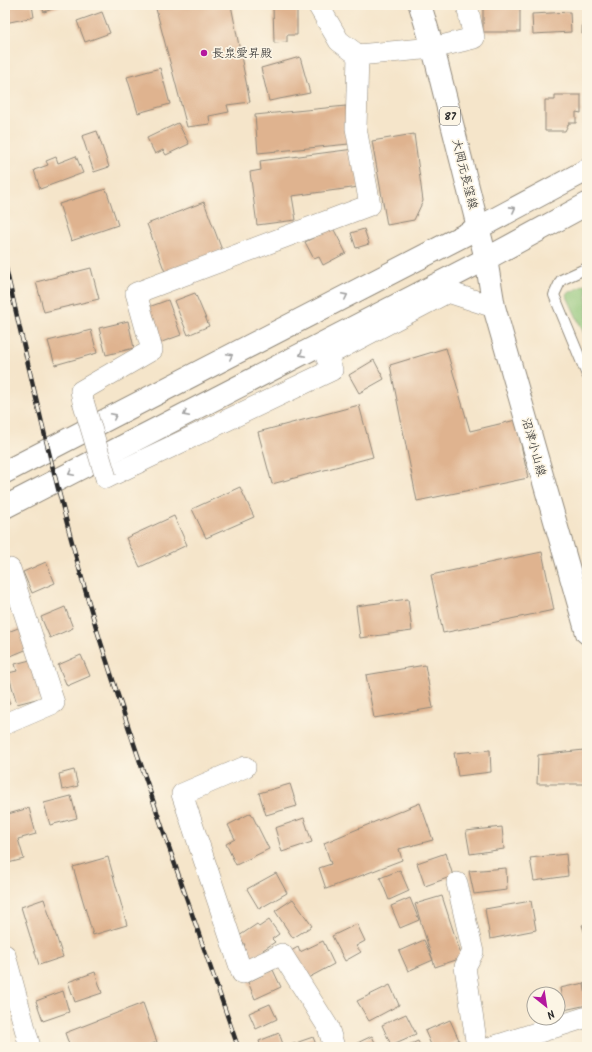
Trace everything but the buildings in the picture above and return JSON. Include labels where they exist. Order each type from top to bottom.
[{"type":"street","points":[[318,5],[339,41],[358,55],[433,48],[474,38],[467,5]]},
{"type":"street","name":"大岡元長窪線","points":[[420,5],[433,48],[486,260]]},
{"type":"street","points":[[358,55],[356,128],[370,205],[136,293],[152,350],[81,391],[106,478],[332,370],[326,356],[448,292],[494,307]]},
{"type":"street","name":"大岡元長窪線","points":[[478,228],[587,170]]},
{"type":"street","points":[[5,507],[486,260],[587,204]]},
{"type":"street","points":[[5,472],[478,228]]},
{"type":"street","name":"沼津小山線","points":[[486,260],[494,307],[587,633]]},
{"type":"street","points":[[5,724],[54,703],[10,569]]},
{"type":"street","points":[[245,767],[182,794],[242,973],[282,954],[328,1028],[334,1047]]},
{"type":"street","points":[[457,882],[474,952],[465,967],[477,1047]]},
{"type":"street","points":[[5,955],[30,1047]]},
{"type":"street","points":[[492,1047],[587,1017]]},
{"type":"lane","points":[[587,268],[561,280],[554,295],[587,375]]},
{"type":"green space","points":[[587,284],[587,340],[566,294]]},
{"type":"railway","points":[[5,264],[59,492],[96,627],[148,785],[238,1047]]},
{"type":"place","name":"長泉愛昇殿","points":[[204,53]]}]
